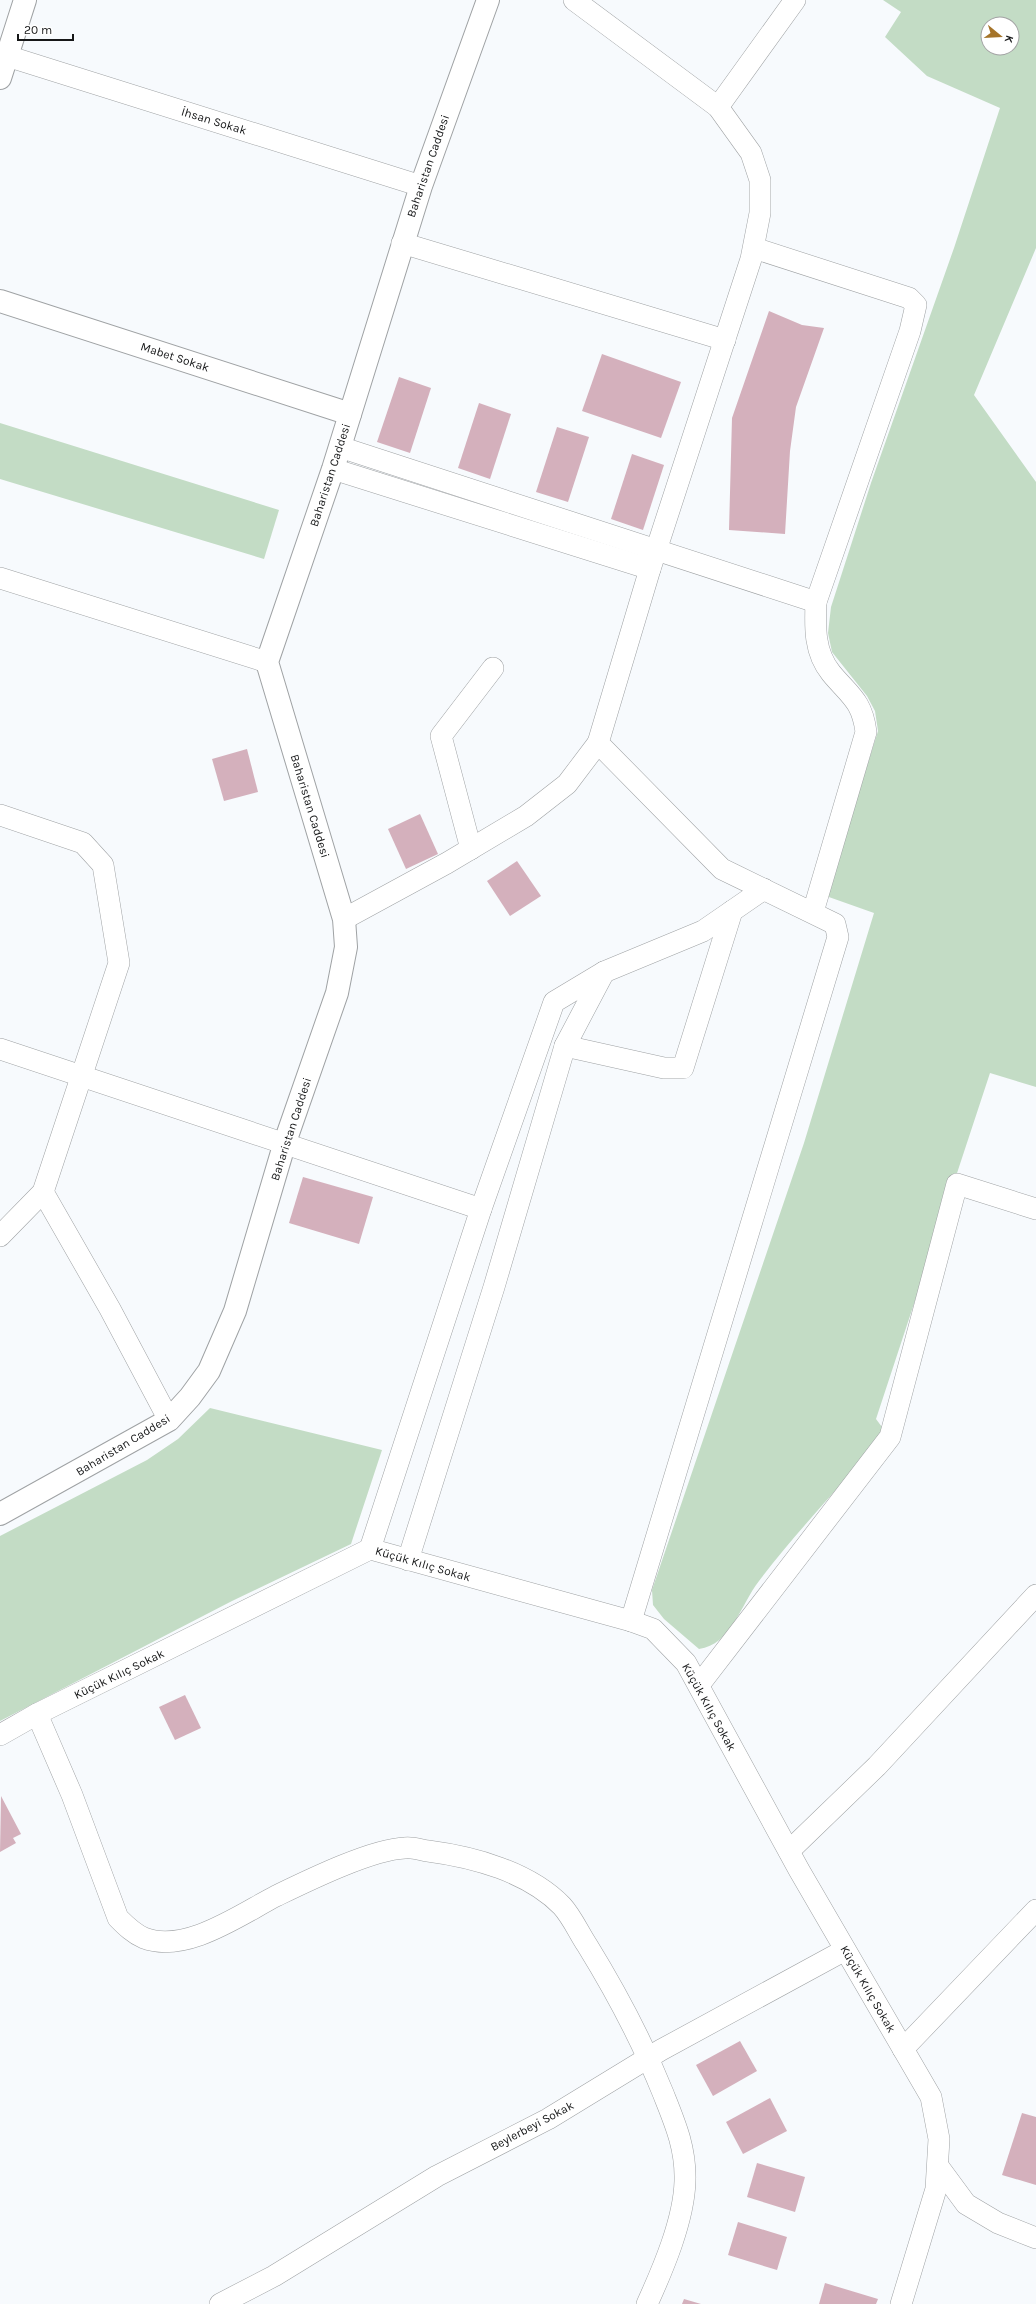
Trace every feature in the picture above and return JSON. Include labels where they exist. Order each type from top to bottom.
[{"type":"street","points":[[0,78],[25,0]]},
{"type":"street","name":"Baharistan Caddesi","points":[[0,1514],[169,1420],[190,1397],[209,1371],[222,1345],[235,1311],[285,1142],[337,993],[346,947],[344,919],[267,662],[334,469],[402,243],[421,186],[488,0]]},
{"type":"street","points":[[344,919],[471,849],[526,816],[567,784],[598,743],[653,560],[754,248],[760,213],[760,180],[751,153],[718,107],[574,0]]},
{"type":"street","points":[[718,107],[795,0]]},
{"type":"street","name":"İhsan Sokak","points":[[7,56],[421,186]]},
{"type":"street","points":[[402,243],[725,340]]},
{"type":"street","points":[[754,248],[909,298],[916,305],[910,331],[816,602],[814,634],[818,647],[830,672],[858,703],[865,719],[866,732],[813,912]]},
{"type":"street","name":"Mabet Sokak","points":[[0,301],[350,414]]},
{"type":"street","points":[[340,446],[653,560]]},
{"type":"street","points":[[334,469],[653,560],[816,602]]},
{"type":"street","points":[[0,578],[267,662]]},
{"type":"street","points":[[471,849],[441,736],[493,668]]},
{"type":"street","points":[[598,743],[722,869],[836,924],[838,937],[631,1621]]},
{"type":"street","points":[[0,815],[83,842],[103,865],[118,963],[80,1075],[43,1192],[0,1236]]},
{"type":"street","points":[[370,1549],[481,1209],[554,1002],[604,972],[704,931],[764,889]]},
{"type":"street","points":[[565,1046],[664,1068],[683,1068],[732,911]]},
{"type":"street","points":[[408,1560],[494,1286],[565,1046],[604,972]]},
{"type":"street","points":[[0,1049],[285,1142],[481,1209]]},
{"type":"street","points":[[698,1686],[890,1437],[957,1184],[1036,1209]]},
{"type":"street","points":[[43,1192],[110,1309],[169,1420]]},
{"type":"street","name":"Küçük Kılıç Sokak","points":[[0,1735],[37,1714],[370,1549],[631,1621],[653,1629],[686,1663],[789,1851],[931,2097],[939,2139],[936,2189],[901,2304]]},
{"type":"street","points":[[789,1851],[877,1766],[1036,1595]]},
{"type":"street","points":[[37,1714],[72,1795],[118,1918],[130,1930],[144,1938],[165,1941],[190,1938],[226,1924],[278,1896],[369,1855],[405,1848],[450,1854],[495,1865],[533,1885],[563,1907],[611,1984],[649,2058],[682,2140],[685,2182],[678,2220],[647,2304]]},
{"type":"street","points":[[903,2049],[1036,1910]]},
{"type":"street","name":"Beylerbeyi Sokak","points":[[220,2304],[274,2276],[437,2176],[548,2119],[649,2058],[845,1950]]},
{"type":"street","points":[[938,2166],[966,2204],[998,2223],[1036,2238]]},
{"type":"green space","points":[[883,0],[1036,0],[1036,248],[974,395],[1036,482],[1036,1087],[990,1073],[876,1419],[885,1431],[854,1469],[805,1524],[759,1581],[727,1632],[710,1646],[699,1649],[664,1619],[653,1605],[652,1590],[804,1143],[874,913],[826,896],[878,731],[875,711],[867,696],[832,652],[828,633],[831,607],[871,483],[954,248],[1000,108],[927,76],[885,37],[901,12]]},
{"type":"green space","points":[[0,423],[279,510],[264,559],[0,479]]},
{"type":"green space","points":[[210,1408],[382,1450],[351,1544],[232,1601],[0,1721],[0,1536],[147,1460],[178,1439]]},
{"type":"building","points":[[769,311],[802,325],[824,328],[796,407],[790,451],[785,534],[729,530],[732,418]]},
{"type":"building","points":[[602,354],[681,382],[661,438],[582,411]]},
{"type":"building","points":[[399,377],[431,388],[410,453],[377,442]]},
{"type":"building","points":[[479,403],[511,414],[490,479],[458,468]]},
{"type":"building","points":[[557,427],[589,437],[568,502],[536,492]]},
{"type":"building","points":[[632,454],[664,465],[643,530],[611,519]]},
{"type":"building","points":[[247,749],[258,792],[224,801],[212,759]]},
{"type":"building","points":[[420,814],[438,854],[406,869],[388,829]]},
{"type":"building","points":[[517,861],[541,896],[510,916],[487,881]]},
{"type":"building","points":[[303,1177],[373,1197],[359,1244],[289,1223]]},
{"type":"building","points":[[185,1695],[201,1728],[175,1740],[159,1707]]},
{"type":"building","points":[[1,1796],[21,1834],[13,1838],[16,1843],[0,1852]]},
{"type":"building","points":[[740,2041],[757,2071],[713,2096],[696,2065]]},
{"type":"building","points":[[770,2098],[787,2131],[743,2154],[726,2122]]},
{"type":"building","points":[[1022,2113],[1036,2117],[1036,2185],[1002,2175]]},
{"type":"building","points":[[757,2163],[805,2177],[795,2212],[747,2197]]},
{"type":"building","points":[[738,2222],[787,2237],[777,2270],[728,2255]]},
{"type":"building","points":[[825,2283],[878,2299],[876,2304],[819,2304]]},
{"type":"building","points":[[684,2299],[701,2304],[682,2304]]}]
